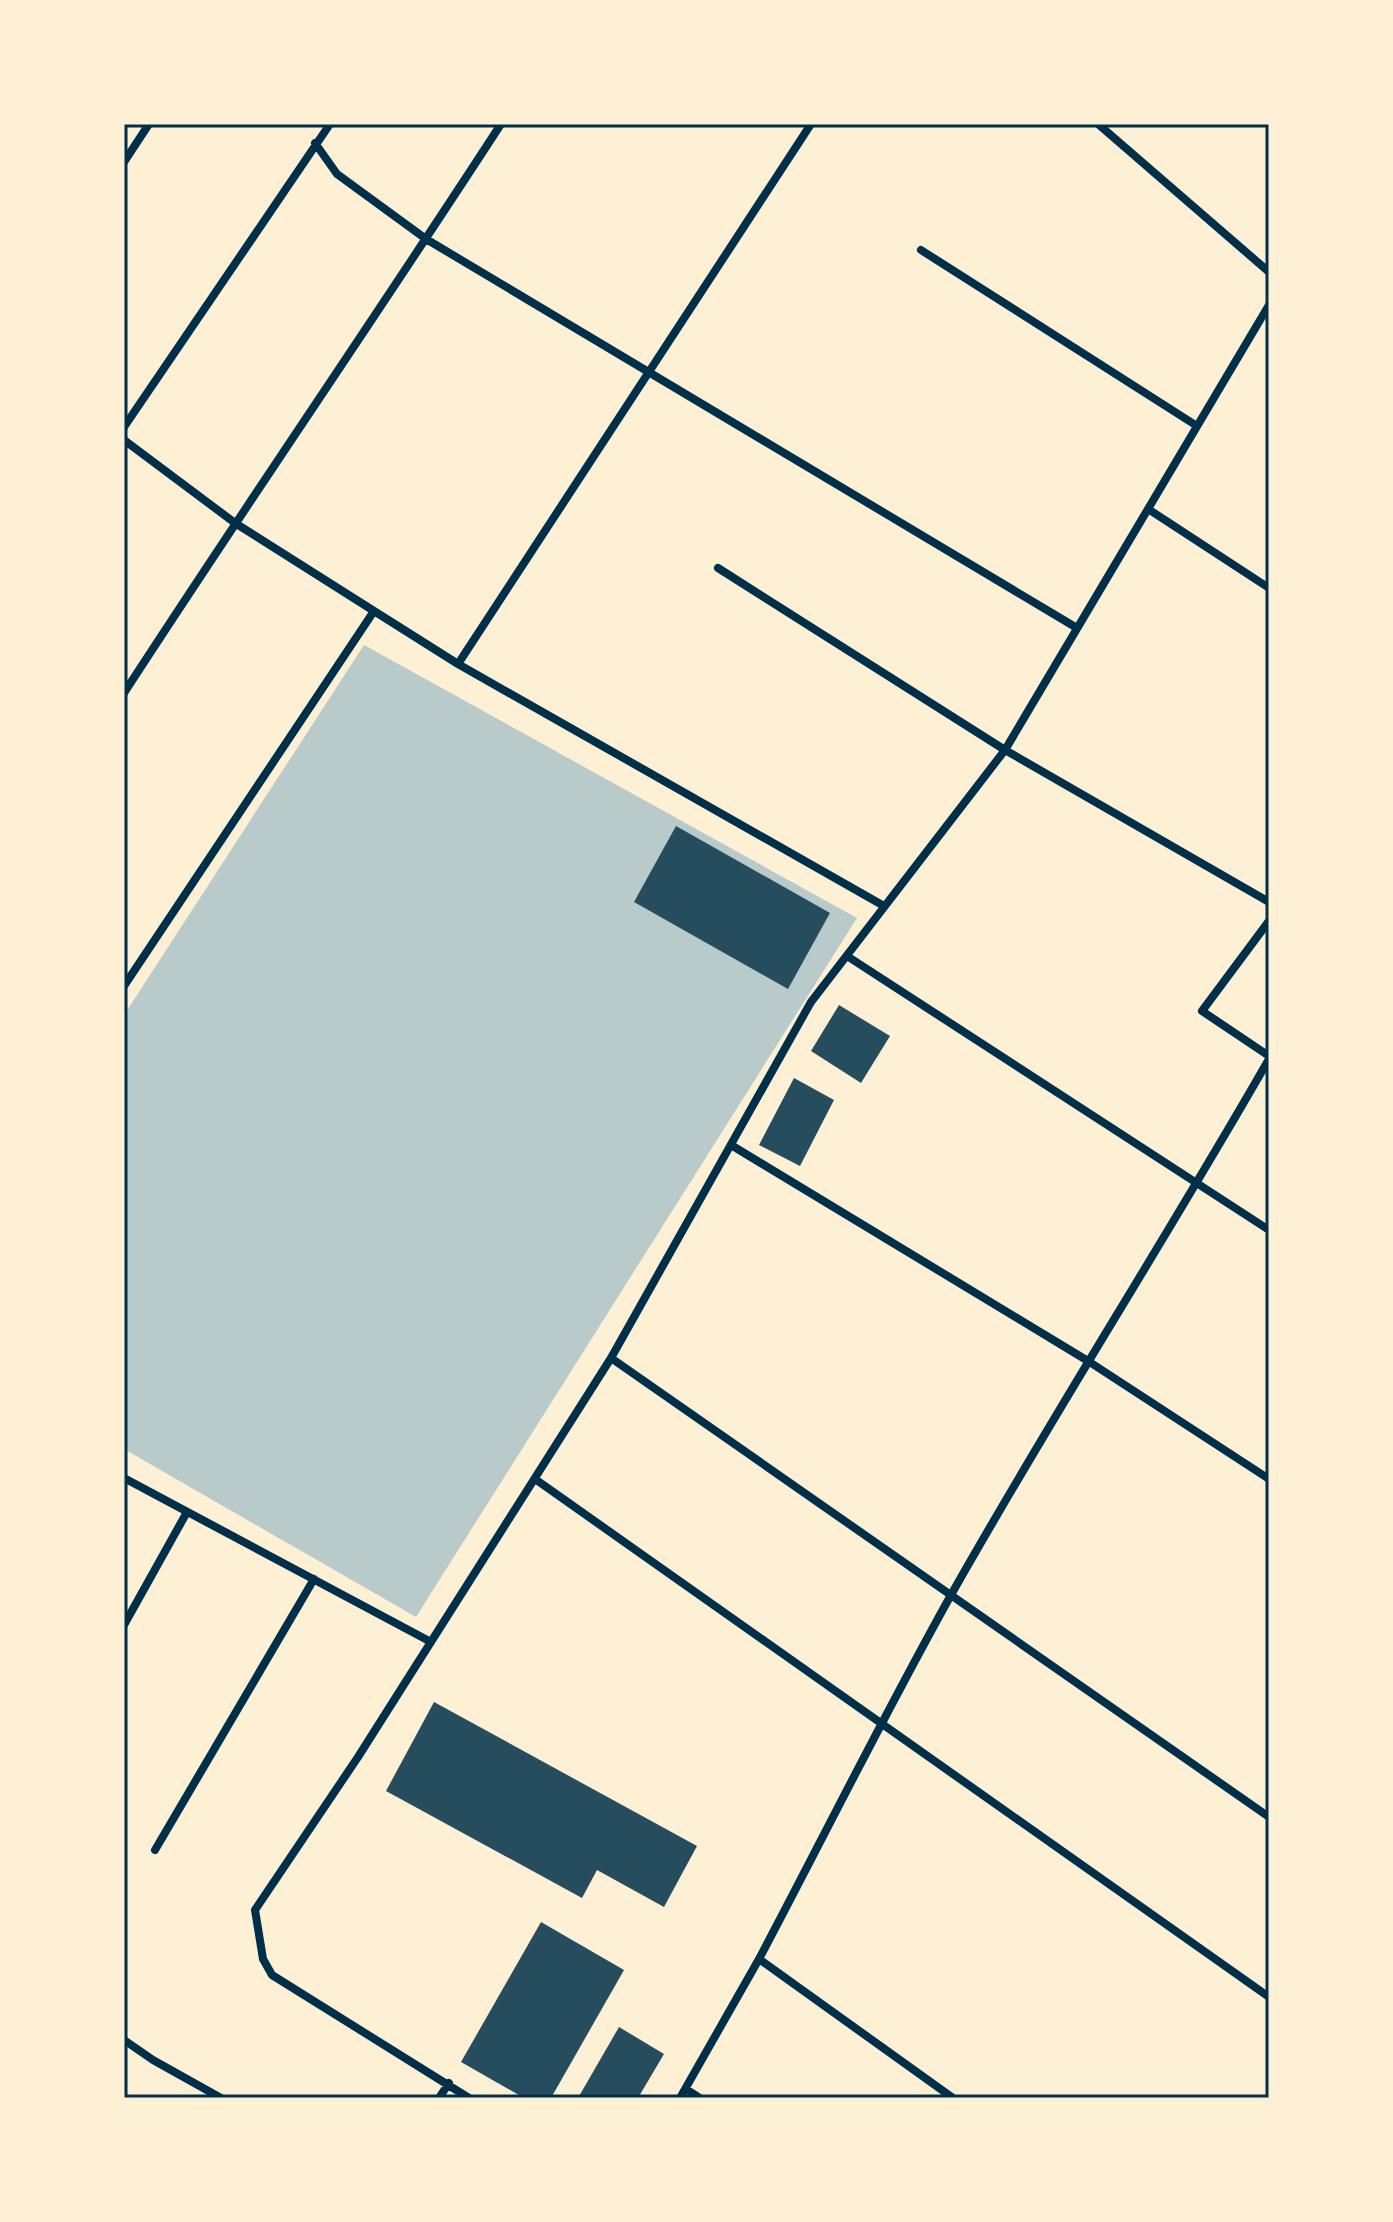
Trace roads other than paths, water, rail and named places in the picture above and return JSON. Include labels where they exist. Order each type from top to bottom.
[{"type":"street","points":[[124,162],[149,124]]},
{"type":"street","points":[[124,427],[330,124]]},
{"type":"street","points":[[124,693],[501,124]]},
{"type":"street","points":[[458,664],[811,124]]},
{"type":"street","points":[[1098,124],[1269,272]]},
{"type":"street","points":[[315,143],[337,174],[426,239],[1077,628]]},
{"type":"street","points":[[921,250],[1197,426]]},
{"type":"street","points":[[469,2098],[272,1975],[263,1959],[255,1910],[358,1757],[611,1358],[811,1002],[1005,750],[1269,305]]},
{"type":"street","points":[[124,440],[235,523],[458,664],[884,906]]},
{"type":"street","points":[[1148,509],[1269,588]]},
{"type":"street","points":[[718,568],[1005,750],[1269,902]]},
{"type":"street","points":[[124,986],[374,611]]},
{"type":"street","points":[[700,2098],[683,2094],[759,1959],[951,1596],[1088,1361],[1198,1184],[1269,1057],[1202,1011],[1269,921]]},
{"type":"street","points":[[847,956],[1269,1230]]},
{"type":"street","points":[[731,1145],[1088,1361],[1269,1479]]},
{"type":"street","points":[[611,1358],[1269,1817]]},
{"type":"street","points":[[124,1478],[431,1642]]},
{"type":"street","points":[[535,1479],[1269,1997]]},
{"type":"street","points":[[124,1625],[187,1512]]},
{"type":"street","points":[[155,1850],[314,1579]]},
{"type":"street","points":[[759,1959],[953,2098]]},
{"type":"street","points":[[124,2040],[221,2098]]},
{"type":"street","points":[[439,2098],[449,2083]]}]
